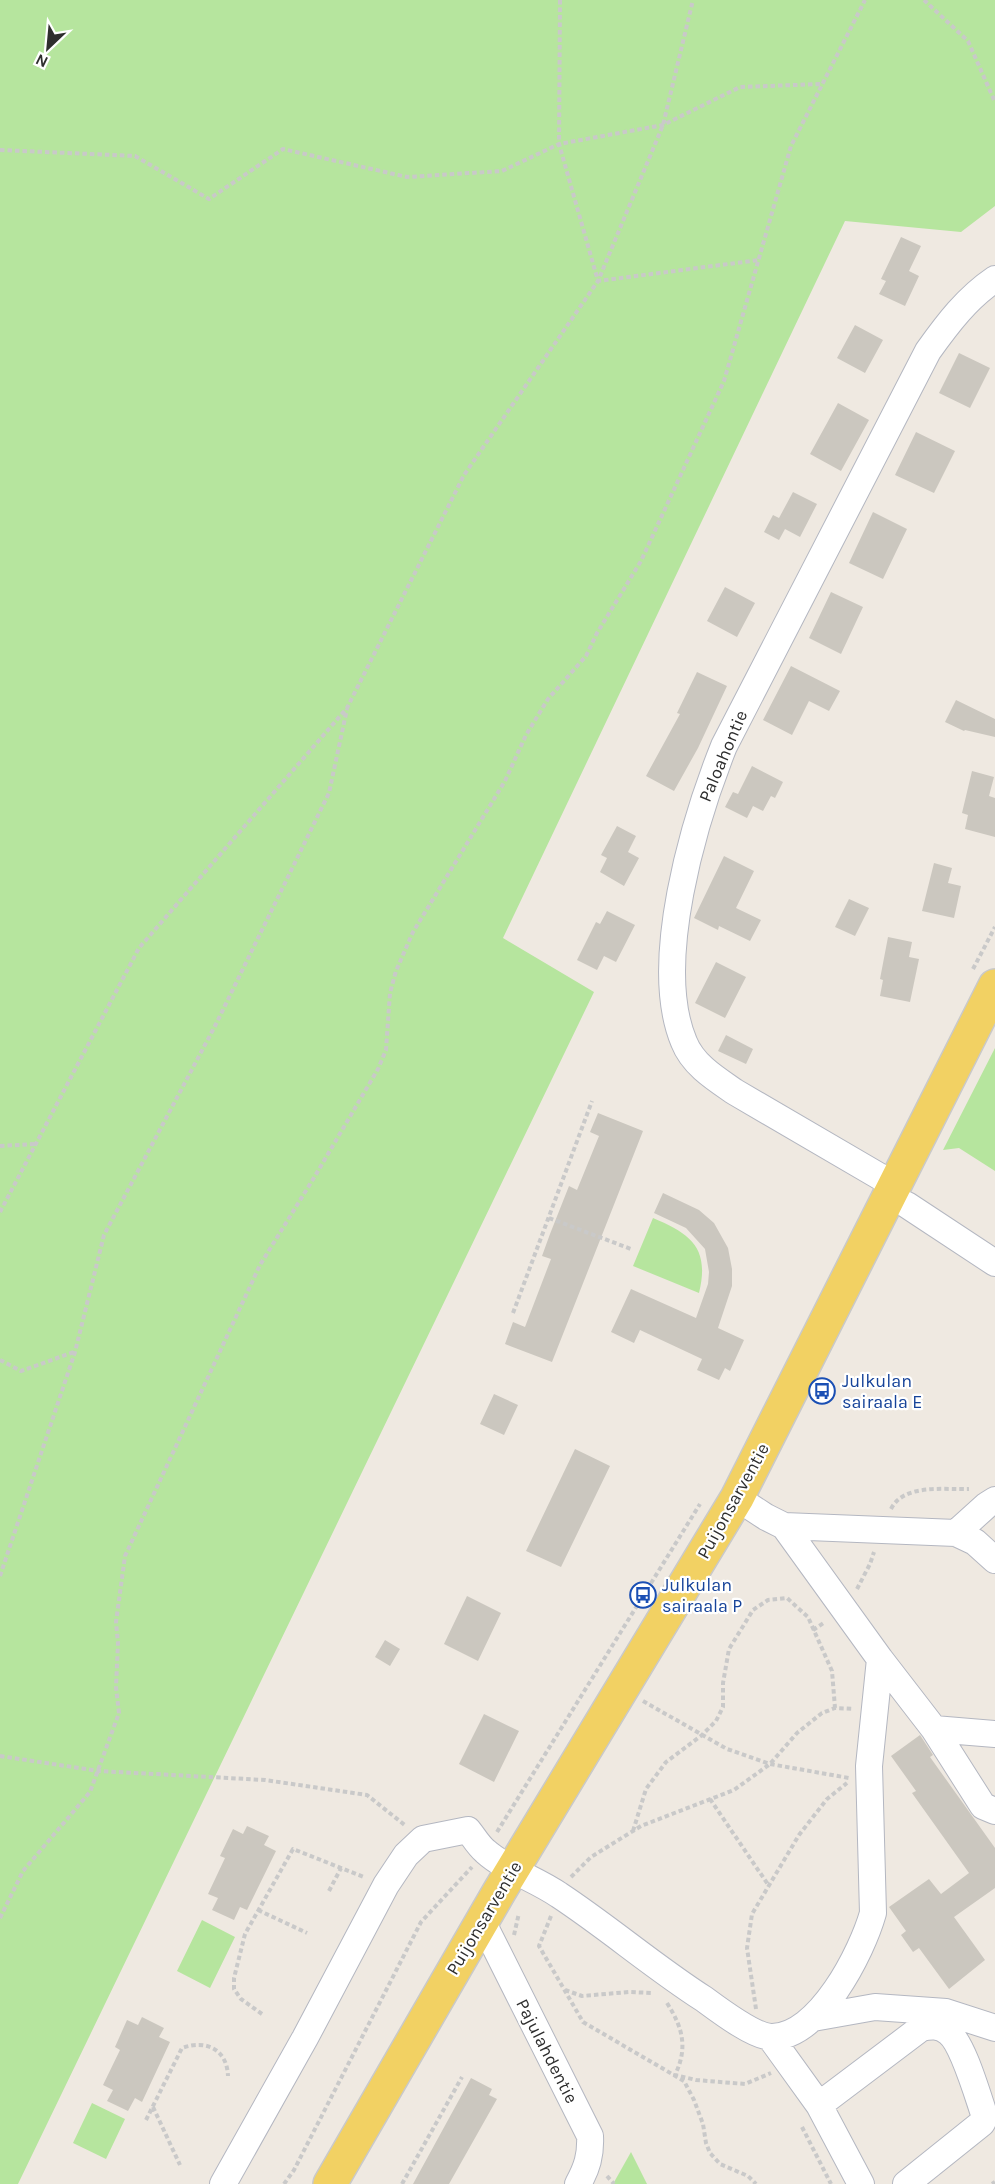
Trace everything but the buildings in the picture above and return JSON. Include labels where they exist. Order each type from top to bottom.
[{"type":"main road","name":"Puijonsarventie","points":[[330,2184],[482,1921],[737,1498],[902,1196],[981,983]]},
{"type":"street","name":"Paloahontie","points":[[995,279],[964,305],[928,351],[724,746],[708,785],[690,845],[677,912],[672,965],[678,1023],[684,1043],[695,1060],[714,1078],[902,1196],[995,1263]]},
{"type":"street","points":[[737,1498],[784,1526],[956,1533],[975,1542],[995,1560]]},
{"type":"street","points":[[956,1533],[995,1500]]},
{"type":"street","points":[[784,1526],[934,1730],[983,1806],[995,1811]]},
{"type":"street","points":[[223,2184],[305,2038],[386,1885],[406,1855],[423,1839],[468,1830],[485,1851],[559,1895],[701,1998],[747,2028],[765,2035],[787,2034],[813,2018],[838,1987],[867,1934],[873,1913],[869,1766],[880,1659]]},
{"type":"street","points":[[934,1730],[995,1734]]},
{"type":"street","name":"Pajulahdentie","points":[[482,1921],[590,2136],[591,2154],[578,2184]]},
{"type":"street","points":[[813,2018],[875,2007],[946,2012],[995,2028]]},
{"type":"street","points":[[819,2105],[921,2028],[937,2026],[948,2032],[958,2043],[985,2117],[982,2123],[906,2184]]},
{"type":"street","points":[[765,2035],[819,2105],[861,2184]]},
{"type":"path","points":[[560,0],[559,144],[598,281]]},
{"type":"path","points":[[0,1212],[139,948],[347,708],[464,475],[598,281],[663,125],[693,0]]},
{"type":"path","points":[[0,1918],[23,1871],[90,1792],[99,1771],[119,1713],[116,1687],[118,1644],[116,1622],[125,1556],[260,1265],[378,1069],[386,1050],[390,993],[396,971],[412,932],[505,781],[526,735],[548,699],[586,656],[597,633],[641,561],[724,381],[791,146],[866,0]]},
{"type":"path","points":[[924,0],[968,41],[995,102]]},
{"type":"path","points":[[0,150],[135,156],[209,199],[283,150],[407,177],[502,171],[559,144],[663,125],[740,87],[822,84]]},
{"type":"path","points":[[598,281],[759,260]]},
{"type":"path","points":[[0,1576],[75,1352],[104,1234],[215,1026],[329,793],[347,708]]},
{"type":"path","points":[[981,983],[995,927]]},
{"type":"path","points":[[513,1313],[592,1101]]},
{"type":"path","points":[[0,1146],[36,1144]]},
{"type":"path","points":[[549,1218],[631,1249]]},
{"type":"path","points":[[0,1360],[21,1371],[75,1352]]},
{"type":"path","points":[[285,2184],[421,1922],[485,1851],[702,1501]]},
{"type":"path","points":[[632,1832],[646,1788],[666,1762],[702,1735],[716,1721],[723,1707],[723,1683],[729,1649],[753,1610],[768,1600],[787,1598],[808,1617],[832,1671],[835,1708]]},
{"type":"path","points":[[643,1701],[727,1749],[770,1764],[853,1778],[827,1799],[800,1835],[752,1914],[747,1948],[765,2035]]},
{"type":"path","points":[[756,2184],[748,2176],[720,2164],[710,2153],[703,2124],[684,2081],[583,2022],[539,1946],[559,1895],[567,1882],[591,1857],[642,1826],[734,1790],[770,1764],[797,1733],[822,1713],[835,1708],[875,1710]]},
{"type":"path","points":[[0,1756],[99,1771],[265,1780],[368,1795],[423,1839]]},
{"type":"path","points":[[710,1799],[769,1886]]},
{"type":"path","points":[[262,2014],[241,1999],[234,1989],[234,1978],[245,1934],[293,1849],[386,1885]]},
{"type":"path","points":[[329,1891],[342,1868]]},
{"type":"path","points":[[258,1910],[307,1933]]},
{"type":"path","points":[[565,1990],[582,1996],[648,1991],[656,1994]]},
{"type":"path","points":[[663,1997],[677,2019],[684,2043],[680,2066],[675,2075]]},
{"type":"path","points":[[146,2120],[182,2048],[203,2045],[213,2048],[222,2055],[227,2064],[228,2076]]},
{"type":"path","points":[[675,2075],[696,2080],[745,2084],[774,2071],[777,2077]]},
{"type":"path","points":[[402,2184],[462,2077]]},
{"type":"path","points":[[153,2106],[180,2165]]},
{"type":"path","points":[[801,2124],[831,2184]]},
{"type":"green space","points":[[0,0],[995,0],[995,206],[961,232],[845,221],[503,938],[594,992],[18,2184],[0,2184]]},
{"type":"green space","points":[[995,1048],[995,1171],[959,1148],[943,1150]]},
{"type":"green space","points":[[653,1218],[678,1230],[694,1245],[702,1265],[699,1293],[633,1266]]},
{"type":"green space","points":[[202,1920],[235,1937],[210,1988],[177,1971]]},
{"type":"green space","points":[[92,2103],[125,2119],[106,2159],[73,2143]]},
{"type":"green space","points":[[631,2152],[647,2184],[613,2184]]},
{"type":"place","name":"Julkulan sairaala E","points":[[822,1391]]},
{"type":"place","name":"Julkulan sairaala P","points":[[643,1595]]}]
